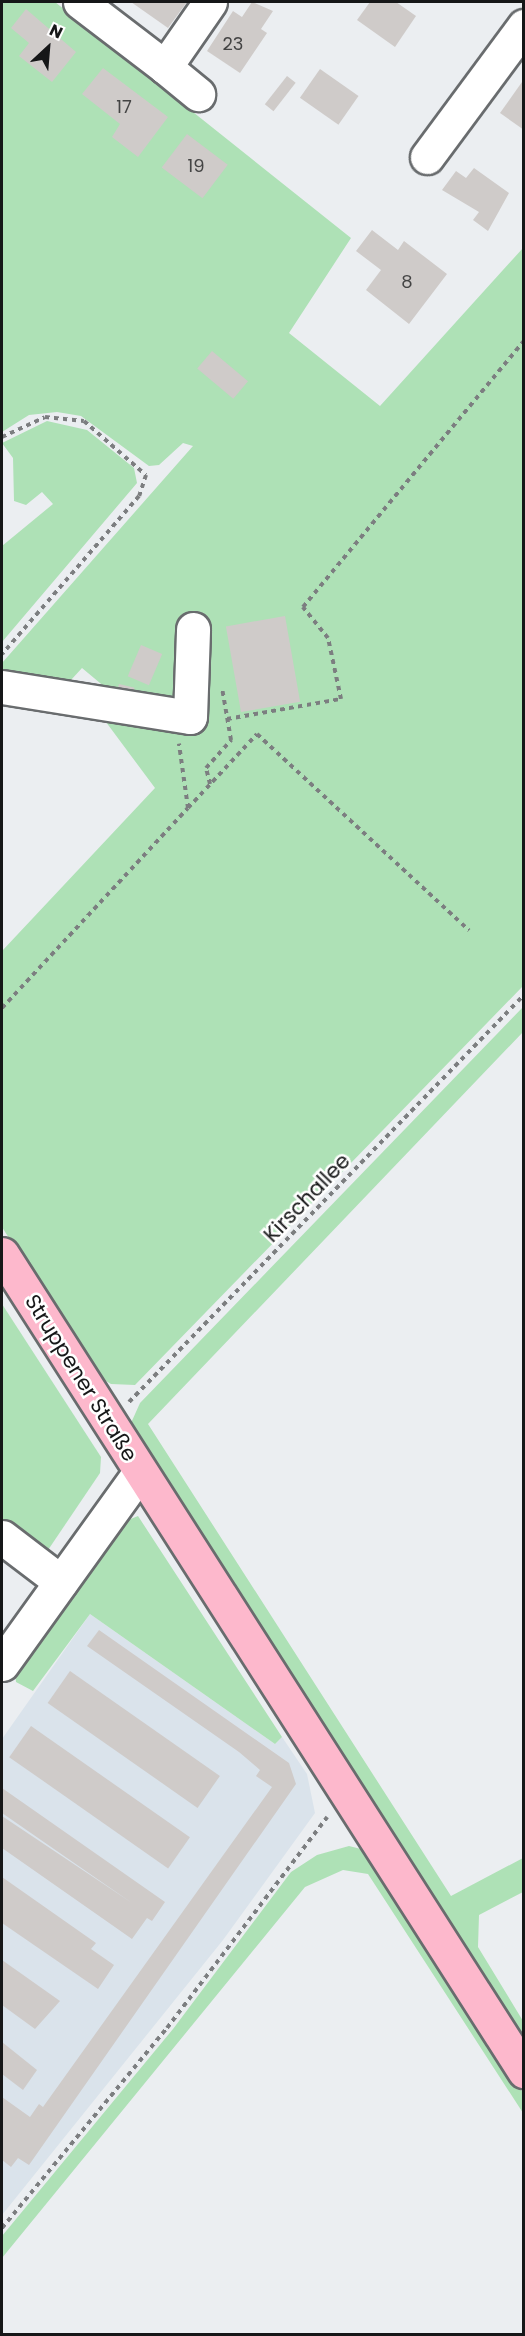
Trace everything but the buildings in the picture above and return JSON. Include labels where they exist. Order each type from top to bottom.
[{"type":"main road","name":"Struppener Straße","points":[[2,1254],[524,2071]]},
{"type":"street","points":[[80,2],[198,94]]},
{"type":"street","points":[[165,67],[210,2]]},
{"type":"street","points":[[427,157],[524,26]]},
{"type":"street","points":[[2,687],[190,717],[193,629]]},
{"type":"street","points":[[2,1664],[140,1472]]},
{"type":"street","points":[[2,1537],[61,1582]]},
{"type":"path","points":[[227,719],[341,699],[328,638],[303,607],[524,341]]},
{"type":"path","points":[[2,437],[45,417],[84,421],[146,475],[139,496],[2,654]]},
{"type":"path","points":[[181,716],[179,745],[188,808]]},
{"type":"path","points":[[2,1008],[257,734],[469,930]]},
{"type":"path","name":"Kirschallee","points":[[110,1422],[524,995]]},
{"type":"path","points":[[2,2228],[167,2028],[345,1792]]},
{"type":"shaded area","points":[[90,1614],[275,1744],[282,1737],[307,1774],[315,1813],[223,1940],[2,2215],[2,1739]]},
{"type":"green space","points":[[2,2],[55,2],[351,238],[289,333],[380,406],[523,248],[523,986],[135,1385],[111,1384],[94,1374],[2,1227],[2,951],[155,788],[100,714],[112,693],[82,668],[71,680],[2,671],[2,663],[193,446],[183,443],[159,465],[149,466],[81,416],[57,412],[29,415],[2,432]]},
{"type":"green space","points":[[47,421],[87,430],[134,468],[137,483],[2,642],[2,546],[53,504],[42,492],[26,505],[14,501],[13,458],[2,443]]},
{"type":"green space","points":[[523,1007],[523,1032],[148,1424],[451,1896],[523,1858],[523,1892],[479,1915],[478,1947],[523,2021],[523,2051],[131,1423],[140,1403]]},
{"type":"green space","points":[[2,1304],[101,1457],[100,1473],[44,1556],[2,1525]]},
{"type":"green space","points":[[138,1516],[282,1737],[275,1744],[90,1614],[33,1691],[16,1682],[15,1670],[116,1525]]},
{"type":"green space","points":[[349,1846],[369,1851],[523,2093],[523,2113],[368,1874],[343,1870],[305,1887],[2,2258],[2,2236],[173,2029],[291,1872],[317,1855]]}]
